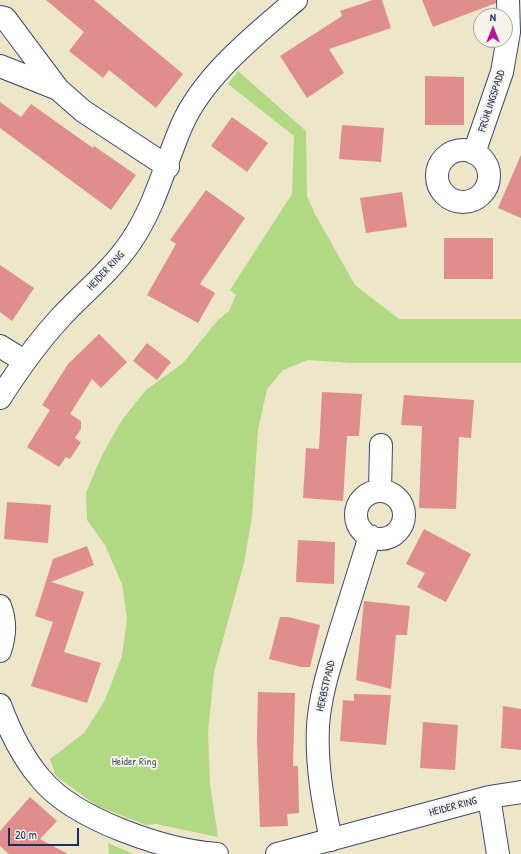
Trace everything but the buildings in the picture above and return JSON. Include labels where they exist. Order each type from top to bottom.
[{"type":"street","name":"HEIDER RING","points":[[0,398],[24,361],[60,318],[122,254],[137,233],[148,213],[168,167],[181,127],[197,98],[248,42],[296,0]]},
{"type":"street","name":"FRÜHLINGSPADD","points":[[474,153],[502,72],[508,32],[508,0]]},
{"type":"street","points":[[0,17],[5,18],[58,89],[83,112],[168,167]]},
{"type":"street","points":[[0,66],[58,89]]},
{"type":"street","points":[[0,346],[24,361]]},
{"type":"street","points":[[380,491],[381,445]]},
{"type":"street","points":[[372,492],[388,492],[400,502],[404,516],[398,531],[392,535],[377,539],[370,536],[363,532],[358,525],[356,509],[365,496],[372,492]]},
{"type":"street","name":"HERBSTPADD","points":[[331,840],[321,791],[319,770],[318,726],[321,702],[327,675],[370,536]]},
{"type":"street","points":[[0,606],[5,622],[4,637],[0,651]]},
{"type":"street","points":[[0,705],[14,738],[30,764],[42,780],[76,808],[114,827],[144,838],[179,848],[217,854]]},
{"type":"street","name":"HEIDER RING","points":[[277,854],[302,851],[331,840],[489,797],[521,792]]},
{"type":"street","name":"HEIDER RING","points":[[489,797],[498,854]]},
{"type":"green space","name":"Heider Ring","points":[[238,71],[306,131],[307,196],[315,214],[355,285],[399,319],[521,319],[521,363],[351,363],[308,360],[283,370],[267,389],[258,430],[252,517],[244,563],[214,672],[208,733],[210,784],[218,837],[156,824],[146,825],[97,806],[56,776],[50,759],[84,733],[105,700],[122,656],[127,619],[122,584],[105,545],[87,520],[86,493],[102,455],[122,420],[146,390],[183,363],[217,321],[229,311],[236,295],[230,290],[292,194],[294,136],[228,84]]},
{"type":"green space","points":[[108,843],[133,854],[109,854]]}]
